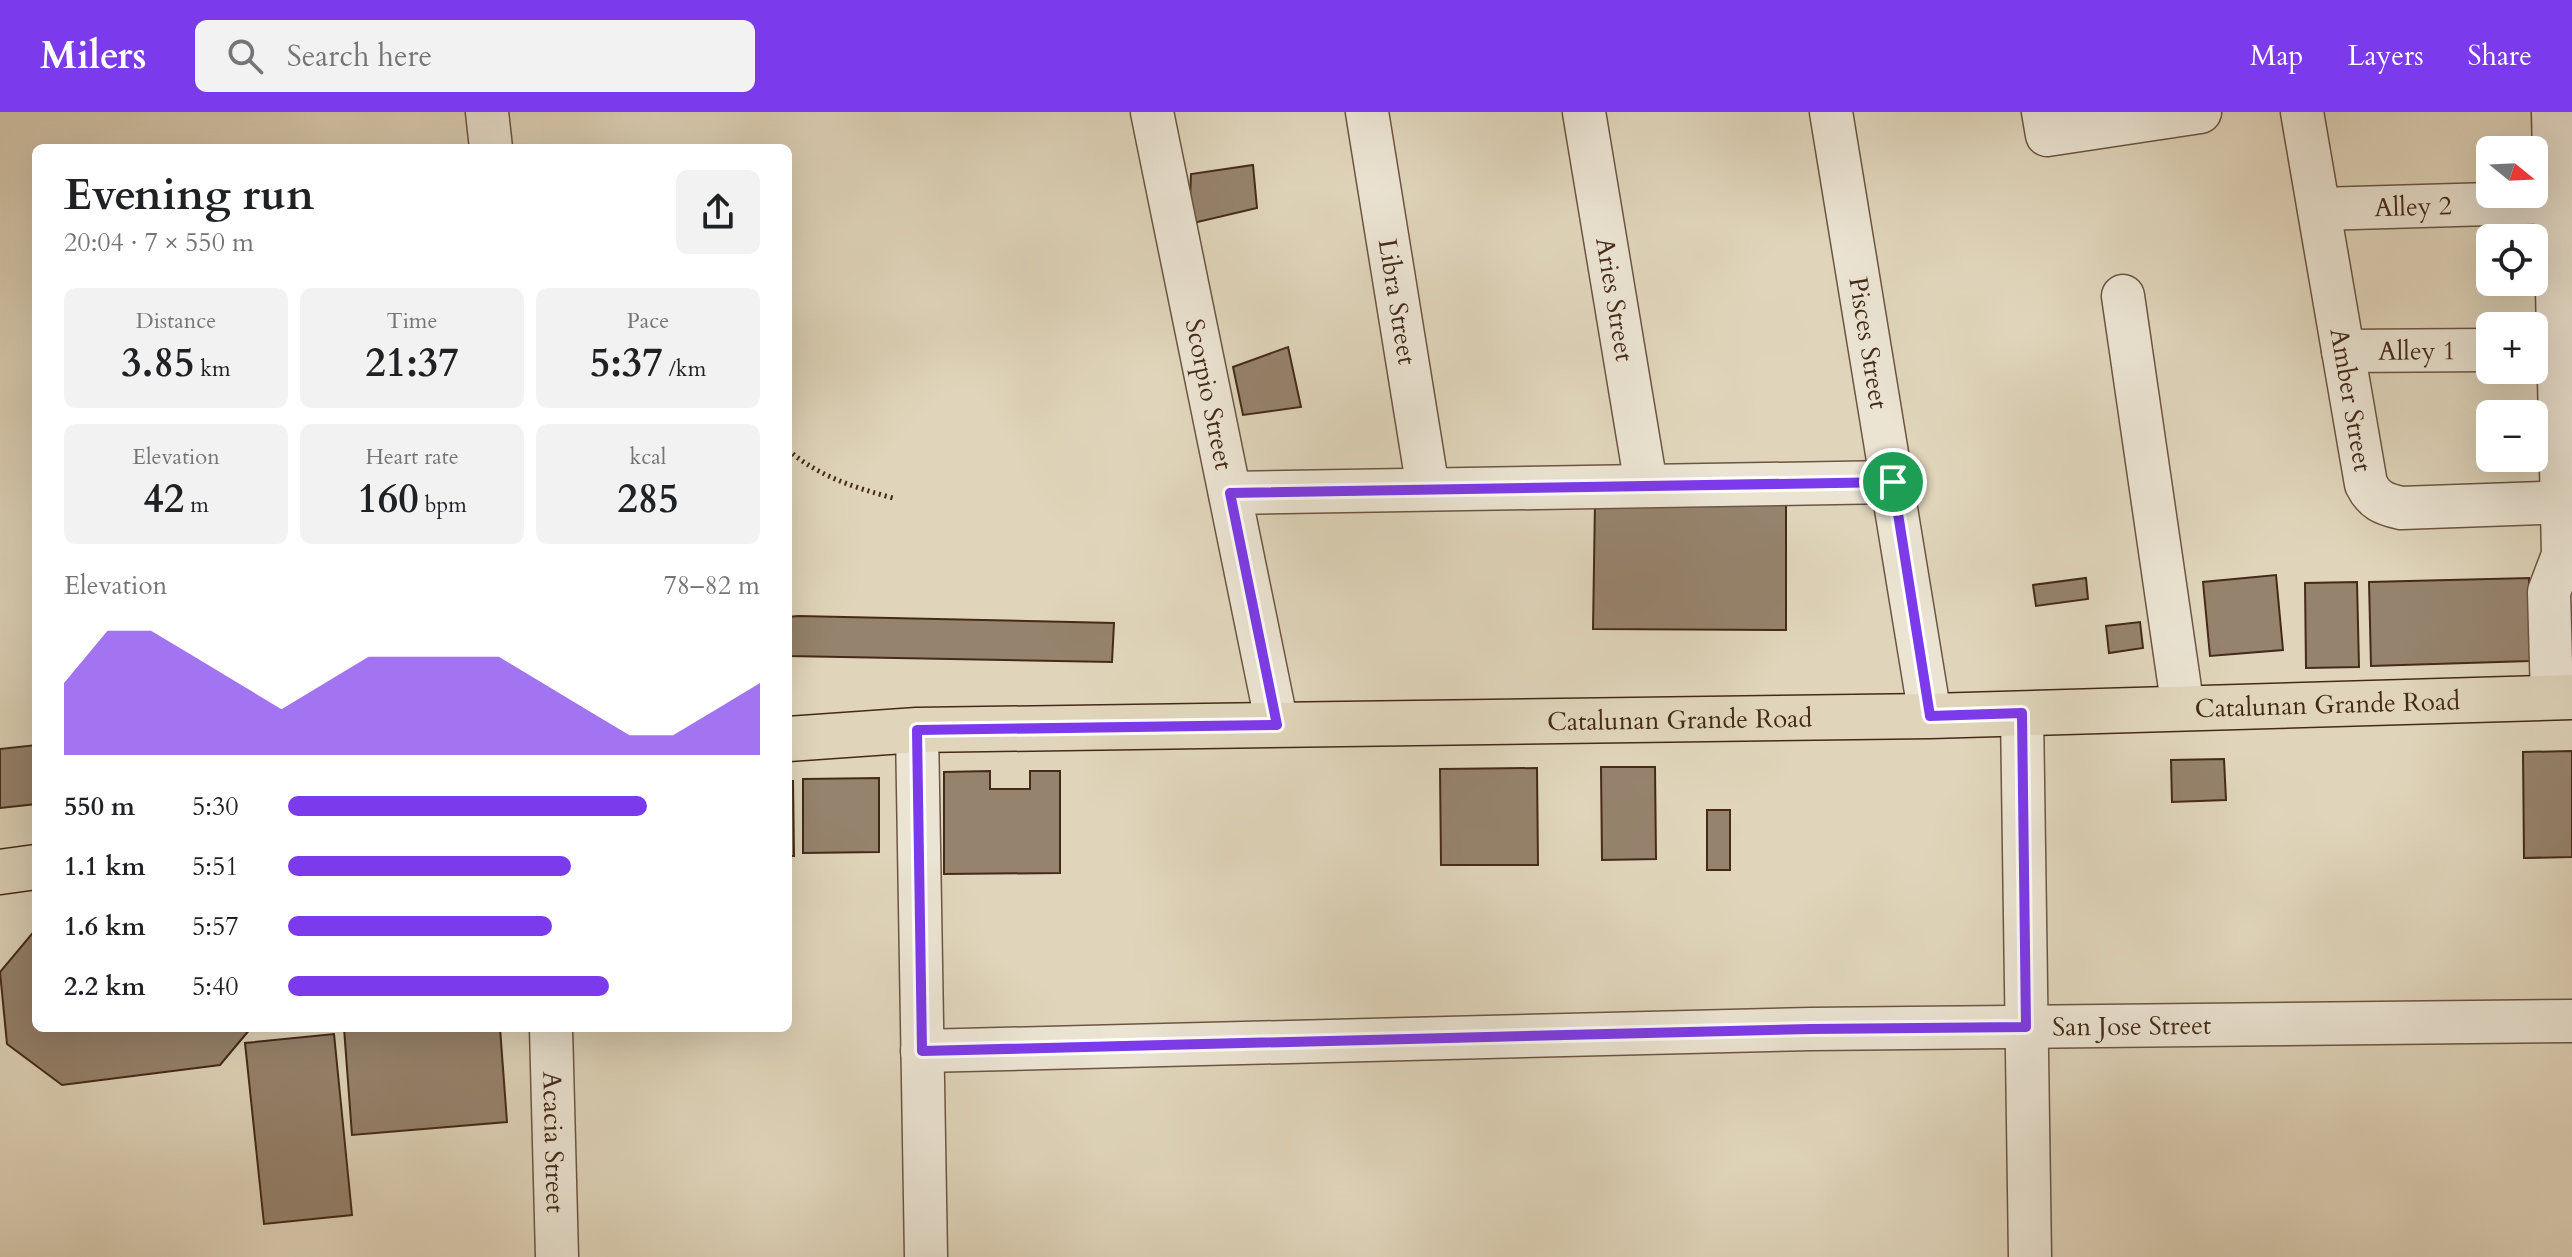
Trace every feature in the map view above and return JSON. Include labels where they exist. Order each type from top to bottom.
[{"type":"main road","name":"Catalunan Grande Road","points":[[792,739],[917,730],[1930,716],[2562,698]]},
{"type":"main road","points":[[0,872],[32,868]]},
{"type":"street","points":[[487,112],[491,144]]},
{"type":"street","name":"Scorpio Street","points":[[1152,112],[1277,725]]},
{"type":"street","name":"Libra Street","points":[[1367,112],[1428,489]]},
{"type":"street","name":"Aries Street","points":[[1584,112],[1646,485]]},
{"type":"street","name":"Pisces Street","points":[[1831,112],[1930,716]]},
{"type":"street","points":[[2043,112],[2047,135],[2200,112]]},
{"type":"street","name":"Amber Street","points":[[2302,112],[2366,484],[2373,497],[2385,505],[2401,508],[2567,502]]},
{"type":"street","points":[[2548,316],[2555,202],[2553,112]]},
{"type":"street","name":"Alley 2","points":[[2319,209],[2555,202]]},
{"type":"street","points":[[2123,296],[2183,709]]},
{"type":"street","name":"Alley 1","points":[[2343,351],[2476,350]]},
{"type":"street","points":[[2548,364],[2567,502],[2568,564],[2549,592],[2562,698]]},
{"type":"street","points":[[1230,493],[1893,482]]},
{"type":"street","points":[[2022,713],[2030,1257]]},
{"type":"street","points":[[917,730],[926,1257]]},
{"type":"street","name":"San Jose Street","points":[[922,1051],[1811,1029],[2572,1021]]},
{"type":"street","name":"Acacia Street","points":[[551,1032],[557,1257]]},
{"type":"path","points":[[792,453],[842,484],[893,498]]},
{"type":"building","points":[[1253,165],[1257,208],[1189,224],[1191,174]]},
{"type":"building","points":[[1288,347],[1301,407],[1243,415],[1233,367]]},
{"type":"building","points":[[1595,502],[1786,502],[1786,630],[1593,629]]},
{"type":"building","points":[[2276,575],[2283,650],[2210,656],[2203,582]]},
{"type":"building","points":[[2086,578],[2088,599],[2036,606],[2033,585]]},
{"type":"building","points":[[2529,578],[2530,661],[2371,666],[2369,582]]},
{"type":"building","points":[[2357,582],[2359,667],[2306,668],[2305,583]]},
{"type":"building","points":[[792,617],[1114,623],[1112,662],[792,656]]},
{"type":"building","points":[[2140,622],[2143,648],[2109,653],[2106,626]]},
{"type":"building","points":[[32,745],[32,804],[0,808],[0,749]]},
{"type":"building","points":[[2572,751],[2572,857],[2524,858],[2523,752]]},
{"type":"building","points":[[2224,759],[2226,800],[2172,802],[2171,760]]},
{"type":"building","points":[[1601,767],[1655,767],[1656,859],[1602,860]]},
{"type":"building","points":[[1537,768],[1538,865],[1441,865],[1440,769]]},
{"type":"building","points":[[990,771],[990,789],[1030,789],[1030,771],[1060,771],[1060,873],[944,874],[944,772]]},
{"type":"building","points":[[879,778],[879,852],[803,853],[803,779]]},
{"type":"building","points":[[792,781],[793,781],[792,856]]},
{"type":"building","points":[[1707,810],[1730,810],[1730,870],[1707,870]]},
{"type":"building","points":[[32,934],[32,1032],[248,1032],[220,1065],[62,1085],[7,1044],[0,972]]},
{"type":"building","points":[[344,1032],[500,1032],[507,1122],[352,1135]]},
{"type":"building","points":[[334,1034],[352,1215],[264,1224],[245,1043]]},
{"type":"route","points":[[1893,482],[1930,716],[2022,713],[2026,1027],[1811,1029],[922,1051],[917,730],[1277,725],[1230,493],[1893,482]]}]
